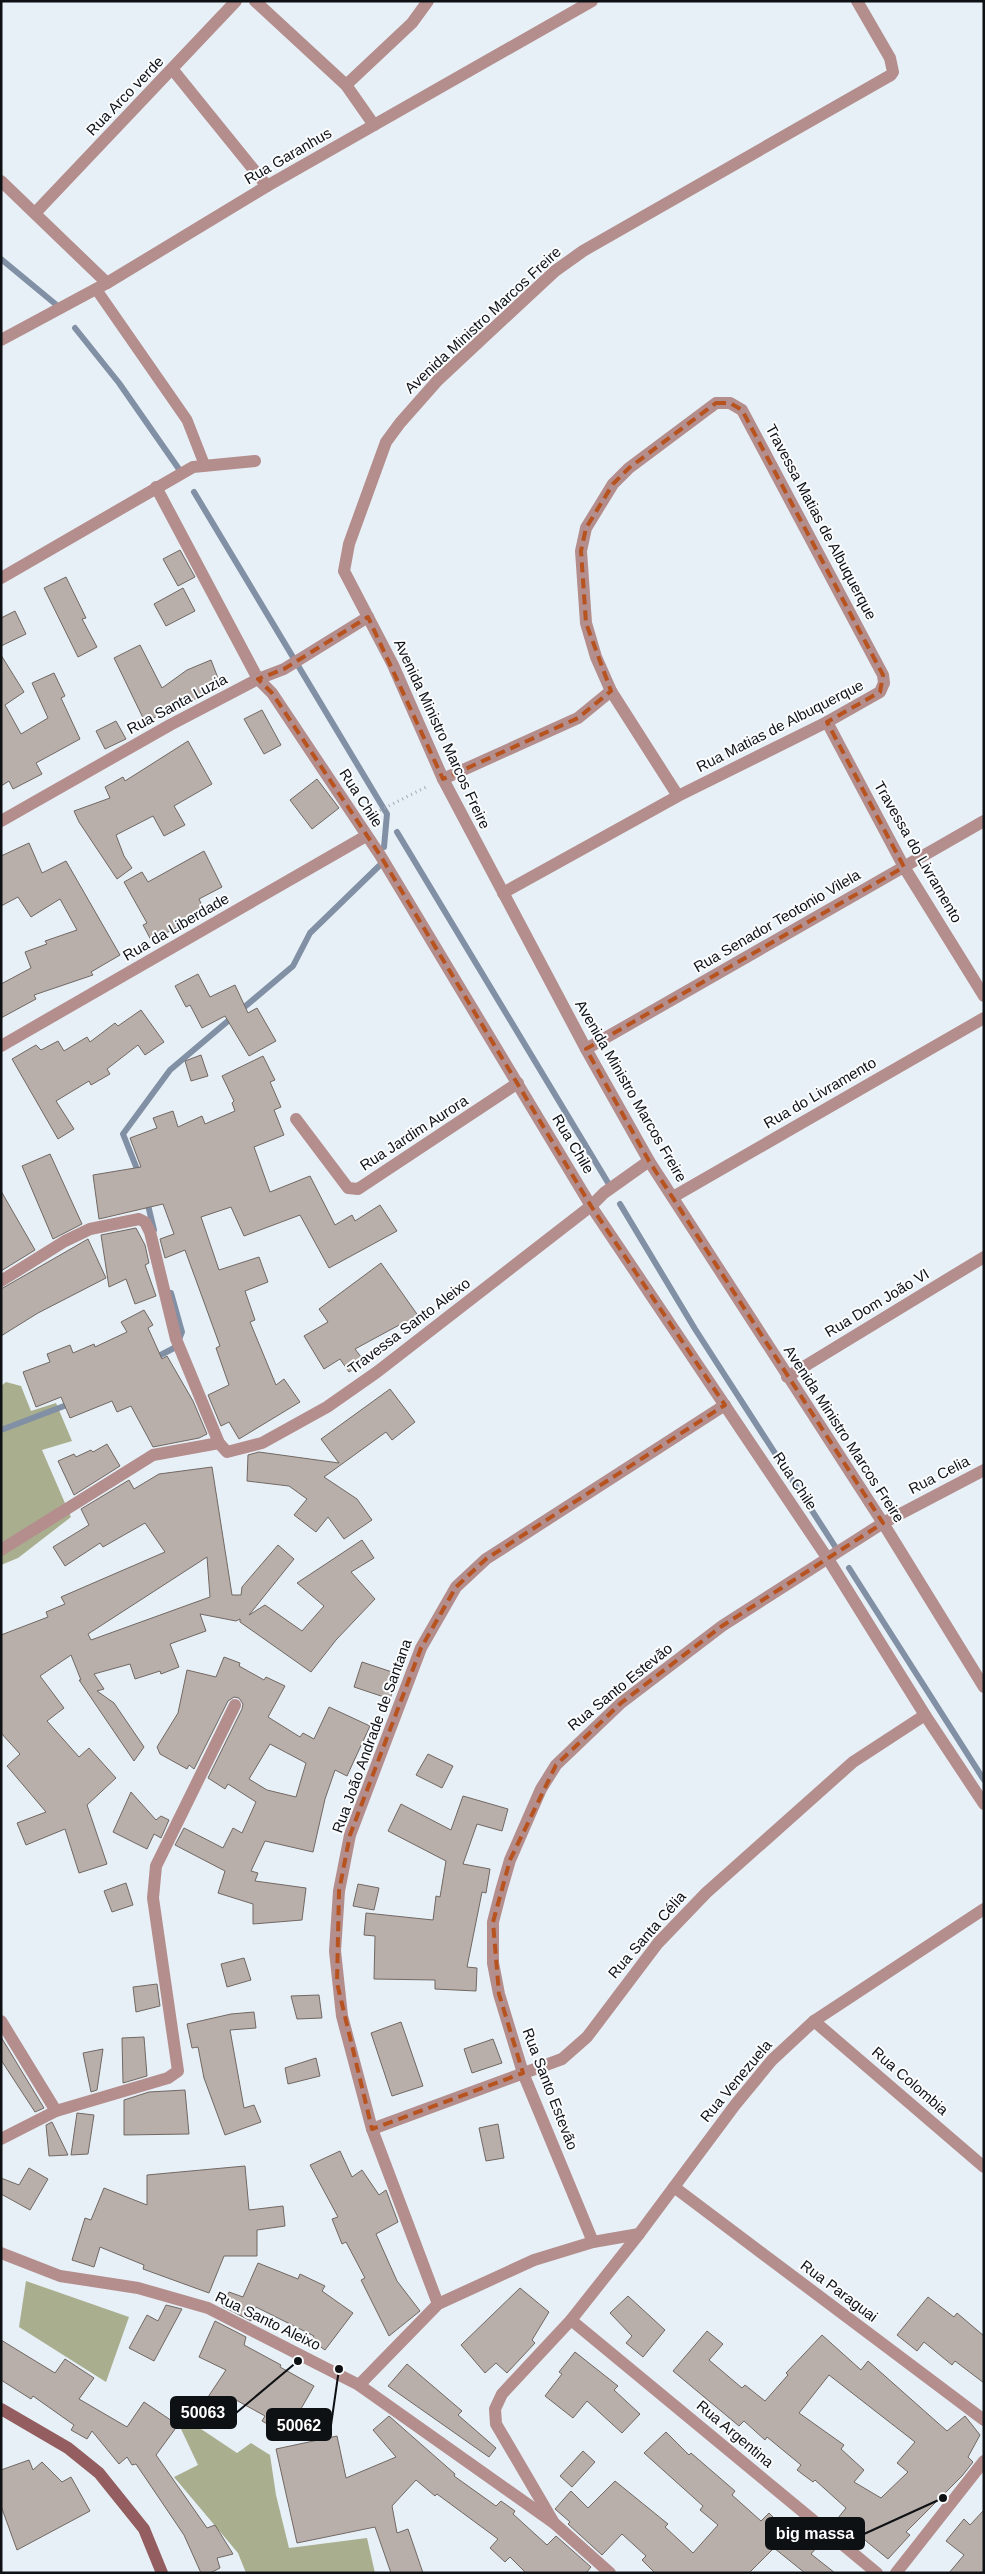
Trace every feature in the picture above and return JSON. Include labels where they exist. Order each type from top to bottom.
[{"type":"main road","points":[[1,2409],[68,2448],[100,2473],[144,2529],[162,2573]]},
{"type":"street","name":"Rua Arco verde","points":[[36,212],[173,70],[236,1]]},
{"type":"street","points":[[255,1],[346,85],[374,125]]},
{"type":"street","points":[[346,85],[412,23],[428,1]]},
{"type":"street","name":"Rua Garanhus","points":[[1,340],[102,286],[267,186],[592,1]]},
{"type":"street","name":"Avenida Ministro Marcos Freire","points":[[857,1],[890,58],[893,72],[891,75],[569,260],[438,380],[386,442],[349,544],[344,571],[393,665],[442,779],[586,1049],[649,1161],[883,1523],[983,1686]]},
{"type":"street","points":[[173,70],[267,186]]},
{"type":"street","points":[[1,181],[36,212],[102,286]]},
{"type":"street","name":"Travessa Matias de Albuquerque","points":[[611,690],[596,657],[586,623],[581,551],[586,528],[613,484],[629,468],[716,403],[730,403],[742,410],[883,675]]},
{"type":"street","points":[[1,578],[193,467],[255,461]]},
{"type":"street","name":"Rua Chile","points":[[156,487],[258,679],[272,693],[380,855],[591,1206],[828,1559],[924,1715],[984,1804]]},
{"type":"street","name":"Rua Santa Luzia","points":[[1,821],[162,729],[258,679],[284,669],[368,617]]},
{"type":"street","name":"Rua Matias de Albuquerque","points":[[503,893],[678,796],[827,722],[880,692],[884,683],[883,675]]},
{"type":"street","points":[[442,779],[578,718],[611,690],[678,796]]},
{"type":"street","name":"Travessa do Livramento","points":[[827,722],[904,867],[984,996]]},
{"type":"street","name":"Rua Senador Teotonio Vilela","points":[[586,1049],[984,821]]},
{"type":"street","name":"Rua da Liberdade","points":[[1,1046],[366,836]]},
{"type":"street","name":"Rua do Livramento","points":[[673,1197],[984,1018]]},
{"type":"street","name":"Rua Jardim Aurora","points":[[296,1119],[338,1178],[348,1188],[358,1189],[518,1083]]},
{"type":"street","name":"Travessa Santo Aleixo","points":[[219,1443],[227,1452],[262,1443],[328,1406],[377,1372],[591,1206],[604,1193],[649,1161]]},
{"type":"street","points":[[1,1281],[65,1240],[83,1232],[132,1220],[139,1219],[145,1222],[150,1232],[176,1339],[219,1443],[153,1455],[1,1550]]},
{"type":"street","name":"Rua Dom João VI","points":[[787,1377],[984,1257]]},
{"type":"street","name":"Rua João Andrade de Santana","points":[[438,2304],[372,2130],[342,2016],[335,1951],[339,1891],[350,1835],[421,1648],[456,1587],[486,1559],[725,1406]]},
{"type":"street","name":"Rua Celia","points":[[883,1523],[984,1470]]},
{"type":"street","name":"Rua Santo Estevão","points":[[593,2242],[523,2073],[499,1994],[493,1964],[492,1922],[510,1860],[541,1789],[556,1765],[622,1703],[722,1626],[883,1523]]},
{"type":"street","points":[[1,2139],[56,2111],[168,2078],[178,2071],[153,1898],[156,1866],[235,1705]]},
{"type":"street","name":"Rua Santa Célia","points":[[372,2130],[562,2059],[587,2037],[658,1943],[706,1893],[853,1762],[924,1715]]},
{"type":"street","name":"Rua Venezuela","points":[[554,2522],[496,2424],[495,2409],[502,2394],[572,2320],[735,2105],[772,2060],[814,2021],[984,1909]]},
{"type":"street","points":[[1,2021],[56,2111]]},
{"type":"street","name":"Rua Colombia","points":[[814,2021],[984,2167]]},
{"type":"street","name":"Rua Paraguai","points":[[674,2187],[984,2420]]},
{"type":"street","points":[[359,2385],[438,2304],[534,2260],[593,2242],[639,2234]]},
{"type":"street","name":"Rua Santo Aleixo","points":[[1,2253],[60,2276],[138,2288],[208,2308],[359,2385],[554,2522],[610,2573]]},
{"type":"street","name":"Rua Argentina","points":[[572,2320],[877,2573]]},
{"type":"street","points":[[896,2573],[984,2461]]},
{"type":"lane","points":[[102,286],[187,420],[205,466]]},
{"type":"path","points":[[357,822],[442,779]]},
{"type":"highlighted area","points":[[716,403],[730,403],[742,410],[883,675],[880,692],[827,722],[904,867],[586,1049],[649,1161],[883,1523],[722,1626],[621,1703],[556,1765],[510,1860],[493,1922],[499,1994],[523,2073],[372,2129],[337,1983],[339,1891],[350,1835],[421,1648],[456,1587],[486,1559],[725,1405],[591,1206],[380,855],[272,693],[258,679],[284,669],[368,617],[443,779],[578,718],[611,691],[586,623],[581,551],[586,528],[613,484],[629,468]]},
{"type":"green space","points":[[6,1382],[21,1386],[31,1411],[56,1403],[72,1441],[42,1450],[71,1517],[18,1558],[1,1565],[1,1386]]},
{"type":"green space","points":[[26,2281],[129,2317],[106,2382],[19,2327]]},
{"type":"green space","points":[[192,2423],[237,2453],[251,2443],[270,2455],[276,2495],[289,2548],[367,2538],[375,2573],[246,2573],[238,2553],[174,2477],[198,2465],[181,2429]]},
{"type":"building","points":[[180,550],[195,577],[178,586],[163,559]]},
{"type":"building","points":[[66,577],[86,618],[82,619],[97,647],[78,657],[44,588]]},
{"type":"building","points":[[183,588],[195,611],[166,626],[154,604]]},
{"type":"building","points":[[15,611],[26,634],[1,646],[1,618]]},
{"type":"building","points":[[140,645],[162,688],[187,670],[211,660],[221,686],[202,694],[184,707],[182,705],[145,722],[114,658]]},
{"type":"building","points":[[1,655],[24,692],[5,705],[21,734],[48,718],[32,683],[54,673],[65,696],[61,698],[80,739],[36,763],[42,774],[13,789],[9,781],[1,786]]},
{"type":"building","points":[[262,710],[281,745],[264,754],[244,719]]},
{"type":"building","points":[[116,721],[126,739],[105,749],[96,731]]},
{"type":"building","points":[[188,741],[212,784],[174,806],[185,825],[164,836],[153,816],[116,835],[124,856],[132,868],[117,879],[79,822],[74,811],[110,798],[105,787],[123,777],[125,781]]},
{"type":"building","points":[[317,779],[339,808],[312,829],[290,800]]},
{"type":"building","points":[[29,843],[42,873],[66,861],[120,955],[91,972],[93,975],[34,995],[36,999],[1,1018],[1,984],[31,968],[25,952],[47,944],[45,941],[77,930],[60,899],[31,917],[18,897],[1,906],[1,856]]},
{"type":"building","points":[[204,851],[222,887],[199,899],[206,914],[151,940],[143,925],[147,923],[124,882],[142,872],[148,882]]},
{"type":"building","points":[[198,974],[210,997],[235,985],[248,1013],[257,1008],[276,1041],[249,1056],[225,1016],[202,1028],[190,1005],[186,1007],[175,986]]},
{"type":"building","points":[[141,1010],[164,1042],[145,1055],[138,1045],[107,1069],[110,1074],[91,1085],[89,1081],[56,1101],[74,1129],[58,1139],[12,1059],[36,1045],[41,1050],[58,1041],[64,1051],[87,1037],[90,1042],[115,1023],[118,1026]]},
{"type":"building","points":[[201,1055],[208,1076],[191,1081],[185,1061]]},
{"type":"building","points":[[263,1056],[275,1080],[270,1082],[281,1107],[274,1110],[284,1135],[254,1147],[270,1192],[310,1176],[335,1225],[352,1215],[355,1221],[380,1205],[397,1231],[329,1268],[300,1215],[244,1236],[231,1207],[201,1217],[219,1270],[259,1257],[268,1282],[245,1291],[255,1320],[250,1322],[276,1385],[284,1379],[300,1402],[239,1439],[229,1422],[221,1426],[208,1395],[229,1385],[216,1348],[220,1346],[185,1250],[165,1258],[160,1239],[174,1234],[163,1204],[99,1219],[93,1175],[141,1167],[130,1138],[157,1128],[153,1118],[173,1111],[178,1127],[202,1116],[205,1124],[235,1111],[232,1103],[234,1101],[222,1076]]},
{"type":"building","points":[[50,1154],[82,1224],[53,1239],[22,1166]]},
{"type":"building","points":[[1,1191],[35,1250],[1,1271]]},
{"type":"building","points":[[136,1228],[145,1245],[149,1263],[145,1265],[156,1296],[135,1304],[126,1279],[109,1287],[101,1235]]},
{"type":"building","points":[[88,1239],[106,1278],[38,1313],[1,1336],[1,1289]]},
{"type":"building","points":[[381,1263],[419,1317],[403,1328],[401,1324],[355,1349],[364,1361],[349,1372],[340,1359],[324,1369],[304,1336],[328,1322],[319,1309]]},
{"type":"building","points":[[144,1310],[153,1325],[148,1328],[162,1359],[167,1356],[193,1401],[207,1434],[199,1438],[153,1447],[131,1406],[117,1412],[112,1401],[70,1418],[61,1397],[36,1407],[23,1372],[50,1362],[47,1354],[70,1345],[73,1353],[94,1344],[95,1347],[127,1332],[121,1322]]},
{"type":"building","points":[[390,1389],[415,1422],[392,1440],[386,1432],[324,1477],[357,1499],[372,1520],[344,1539],[328,1517],[316,1532],[294,1515],[307,1499],[289,1486],[247,1481],[248,1455],[259,1452],[339,1463],[321,1439]]},
{"type":"building","points":[[107,1444],[120,1466],[74,1495],[58,1461],[74,1454],[76,1457],[91,1450],[93,1452]]},
{"type":"building","points":[[212,1467],[232,1595],[241,1595],[242,1587],[278,1545],[294,1559],[249,1615],[265,1605],[302,1631],[324,1606],[297,1583],[362,1540],[374,1558],[351,1572],[375,1599],[336,1640],[311,1672],[240,1622],[240,1619],[236,1621],[200,1614],[206,1631],[170,1644],[179,1667],[161,1674],[160,1671],[135,1679],[130,1664],[94,1674],[104,1689],[97,1691],[114,1703],[144,1747],[134,1761],[79,1680],[81,1680],[71,1655],[40,1676],[64,1708],[47,1721],[79,1757],[89,1748],[116,1778],[87,1805],[107,1864],[79,1873],[65,1829],[26,1845],[17,1823],[46,1812],[7,1766],[20,1754],[1,1733],[1,1635],[48,1617],[46,1612],[65,1604],[61,1597],[165,1552],[145,1523],[103,1547],[100,1543],[65,1566],[53,1547],[89,1525],[81,1509],[129,1480],[134,1489],[159,1474]],"holes":[[[207,1557],[210,1597],[91,1640],[88,1634]]]},
{"type":"building","points":[[224,1657],[240,1663],[239,1666],[264,1680],[266,1677],[285,1686],[268,1717],[300,1737],[303,1733],[314,1739],[329,1707],[370,1726],[347,1776],[335,1770],[325,1799],[313,1852],[265,1841],[251,1871],[258,1873],[255,1881],[306,1888],[302,1920],[253,1924],[253,1904],[218,1893],[225,1871],[175,1845],[184,1828],[223,1848],[233,1828],[242,1833],[256,1802],[228,1784],[225,1789],[208,1778],[242,1709],[243,1704],[239,1698],[234,1697],[228,1701],[194,1769],[189,1765],[187,1769],[160,1754],[157,1747],[178,1713],[187,1670],[216,1677]],"holes":[[[270,1744],[306,1763],[296,1797],[267,1790],[249,1779]]]},
{"type":"building","points":[[362,1662],[398,1674],[390,1699],[354,1687]]},
{"type":"building","points":[[428,1754],[453,1766],[442,1788],[416,1775]]},
{"type":"building","points":[[131,1792],[156,1820],[161,1816],[169,1820],[161,1838],[154,1834],[147,1849],[113,1832]]},
{"type":"building","points":[[463,1796],[508,1809],[502,1831],[477,1824],[463,1864],[490,1869],[486,1893],[482,1892],[467,1967],[477,1968],[476,1991],[435,1989],[435,1980],[374,1979],[375,1936],[364,1935],[366,1913],[433,1920],[436,1896],[440,1897],[446,1861],[388,1831],[401,1804],[451,1830]]},
{"type":"building","points":[[126,1883],[133,1905],[112,1912],[104,1891]]},
{"type":"building","points":[[358,1884],[379,1888],[374,1910],[353,1906]]},
{"type":"building","points":[[244,1958],[251,1980],[227,1987],[221,1964]]},
{"type":"building","points":[[157,1984],[160,2006],[136,2012],[133,1987]]},
{"type":"building","points":[[319,1995],[322,2018],[297,2019],[291,1996]]},
{"type":"building","points":[[254,2012],[256,2028],[230,2030],[244,2108],[254,2105],[261,2122],[225,2135],[204,2078],[198,2047],[192,2048],[187,2024],[231,2014]]},
{"type":"building","points":[[401,2022],[423,2086],[392,2096],[371,2033]]},
{"type":"building","points":[[1,2037],[44,2108],[35,2112],[1,2060]]},
{"type":"building","points":[[144,2037],[147,2076],[123,2083],[122,2038]]},
{"type":"building","points":[[493,2039],[502,2063],[472,2073],[464,2049]]},
{"type":"building","points":[[103,2049],[97,2090],[91,2092],[83,2053]]},
{"type":"building","points":[[316,2058],[320,2076],[288,2084],[285,2068]]},
{"type":"building","points":[[185,2090],[189,2134],[124,2135],[124,2100],[149,2092]]},
{"type":"building","points":[[77,2113],[94,2115],[88,2154],[71,2155]]},
{"type":"building","points":[[52,2122],[68,2155],[49,2156],[46,2125]]},
{"type":"building","points":[[498,2124],[504,2158],[486,2161],[479,2128]]},
{"type":"building","points":[[340,2151],[352,2177],[362,2170],[379,2195],[386,2190],[398,2222],[376,2234],[397,2281],[420,2311],[389,2336],[361,2280],[365,2278],[346,2242],[342,2244],[332,2219],[338,2217],[310,2165]]},
{"type":"building","points":[[245,2166],[249,2210],[283,2206],[285,2226],[257,2230],[257,2256],[224,2256],[209,2293],[143,2269],[144,2265],[100,2247],[94,2267],[72,2260],[85,2218],[91,2220],[104,2188],[147,2205],[147,2175]]},
{"type":"building","points":[[29,2168],[48,2179],[30,2210],[1,2194],[1,2178],[19,2185]]},
{"type":"building","points":[[258,2263],[298,2279],[300,2274],[325,2286],[322,2291],[353,2313],[325,2350],[311,2340],[314,2336],[256,2307],[251,2321],[222,2306],[229,2292],[243,2297]]},
{"type":"building","points":[[520,2288],[549,2312],[532,2340],[535,2343],[507,2373],[496,2363],[485,2373],[461,2345]]},
{"type":"building","points":[[628,2296],[665,2330],[643,2357],[626,2343],[632,2336],[610,2313]]},
{"type":"building","points":[[928,2297],[954,2317],[957,2313],[984,2336],[984,2383],[955,2361],[952,2365],[924,2342],[917,2351],[897,2335]]},
{"type":"building","points":[[166,2305],[182,2309],[154,2361],[129,2348],[147,2315],[158,2321]]},
{"type":"building","points":[[215,2321],[246,2337],[244,2345],[314,2386],[286,2435],[262,2421],[265,2416],[236,2400],[219,2426],[198,2412],[226,2370],[199,2357]]},
{"type":"building","points":[[707,2331],[723,2344],[709,2360],[742,2388],[745,2385],[765,2401],[788,2375],[786,2373],[822,2335],[861,2370],[868,2361],[947,2431],[965,2416],[980,2435],[968,2457],[973,2462],[962,2476],[906,2532],[910,2535],[888,2559],[838,2518],[846,2508],[815,2480],[813,2482],[797,2470],[801,2465],[767,2437],[765,2440],[744,2421],[739,2426],[673,2371]],"holes":[[[829,2375],[915,2442],[897,2463],[908,2472],[881,2498],[854,2482],[864,2470],[841,2449],[844,2445],[799,2413]]]},
{"type":"building","points":[[1,2340],[55,2373],[65,2359],[94,2378],[79,2399],[127,2427],[144,2402],[178,2425],[156,2455],[207,2528],[215,2525],[233,2554],[217,2558],[220,2568],[210,2573],[201,2573],[184,2535],[136,2464],[132,2465],[127,2457],[119,2464],[92,2431],[87,2439],[71,2430],[74,2425],[33,2396],[31,2399],[1,2380]]},
{"type":"building","points":[[575,2352],[618,2386],[614,2390],[640,2414],[622,2433],[587,2401],[573,2418],[545,2396],[562,2374],[559,2372]]},
{"type":"building","points":[[407,2364],[462,2411],[458,2415],[496,2448],[489,2457],[388,2386]]},
{"type":"building","points":[[389,2416],[455,2474],[454,2476],[496,2506],[501,2501],[515,2511],[513,2514],[547,2545],[556,2536],[591,2567],[586,2573],[526,2573],[510,2557],[505,2562],[490,2548],[498,2539],[437,2494],[435,2496],[416,2480],[392,2506],[397,2533],[408,2529],[423,2573],[391,2573],[375,2527],[297,2543],[276,2449],[337,2436],[346,2478],[396,2457],[373,2430]]},
{"type":"building","points":[[666,2432],[689,2455],[691,2453],[735,2491],[732,2495],[761,2521],[769,2513],[792,2536],[796,2531],[817,2547],[811,2554],[835,2573],[805,2573],[774,2548],[749,2573],[655,2573],[642,2560],[646,2556],[622,2534],[602,2555],[568,2524],[570,2522],[555,2509],[571,2491],[588,2508],[615,2481],[668,2524],[665,2527],[693,2553],[718,2525],[700,2510],[703,2506],[644,2453]]},
{"type":"building","points":[[583,2451],[595,2462],[572,2487],[560,2476]]},
{"type":"building","points":[[29,2460],[33,2470],[42,2462],[62,2482],[71,2477],[90,2511],[17,2550],[1,2506],[1,2470]]},
{"type":"building","points":[[984,2510],[984,2573],[949,2573],[964,2555],[946,2541],[964,2519],[970,2525]]},
{"type":"waterway","points":[[1,259],[59,307]]},
{"type":"waterway","points":[[75,328],[119,383],[181,472]]},
{"type":"waterway","points":[[194,492],[387,814],[384,847]]},
{"type":"waterway","points":[[397,832],[610,1186]]},
{"type":"waterway","points":[[139,1174],[123,1134],[170,1070],[293,966],[310,933],[379,866]]},
{"type":"waterway","points":[[147,1201],[154,1230]]},
{"type":"waterway","points":[[620,1204],[695,1329],[838,1551]]},
{"type":"waterway","points":[[153,1359],[176,1347],[182,1332],[171,1293]]},
{"type":"waterway","points":[[1,1430],[72,1403]]},
{"type":"waterway","points":[[849,1568],[984,1780]]},
{"type":"place","name":"50063","points":[[298,2361]]},
{"type":"place","name":"50062","points":[[339,2369]]},
{"type":"place","name":"big massa","points":[[943,2498]]}]
